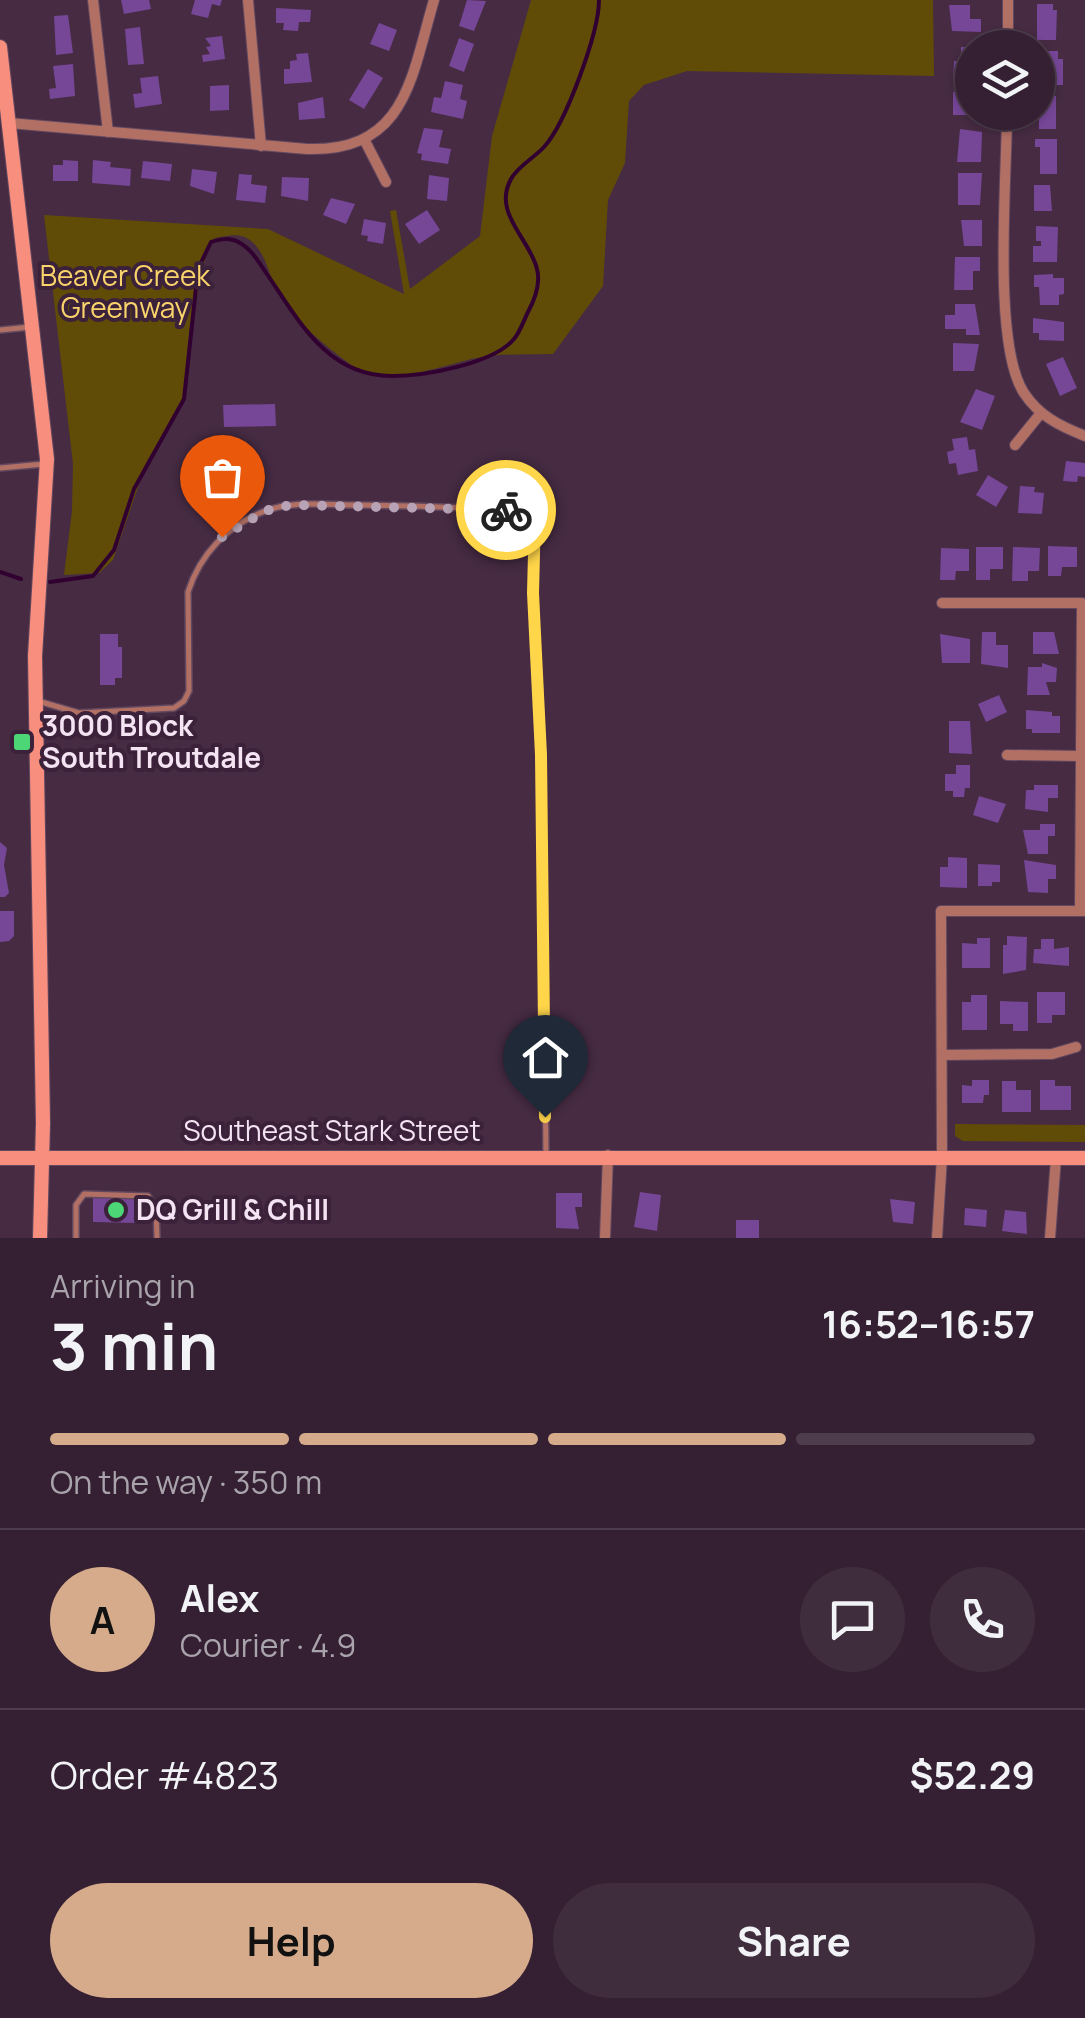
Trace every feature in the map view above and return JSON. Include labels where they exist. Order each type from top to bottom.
[{"type":"main road","points":[[0,47],[47,464],[35,699],[40,1238]]},
{"type":"main road","name":"Southeast Stark Street","points":[[0,1158],[1085,1158]]},
{"type":"street","points":[[93,0],[108,132]]},
{"type":"street","points":[[248,0],[261,146]]},
{"type":"street","points":[[9,123],[322,150],[365,141],[378,134],[398,108],[434,0]]},
{"type":"street","points":[[1008,0],[1008,30]]},
{"type":"street","points":[[1007,130],[1007,339],[1016,376],[1041,413],[1085,436]]},
{"type":"street","points":[[365,141],[386,182]]},
{"type":"street","points":[[1015,445],[1041,413]]},
{"type":"street","points":[[937,1238],[942,1156],[941,911],[1082,911],[1082,604],[942,603]]},
{"type":"street","points":[[1008,755],[1080,756]]},
{"type":"street","points":[[942,1055],[1052,1054],[1076,1048]]},
{"type":"street","points":[[605,1238],[608,1155]]},
{"type":"street","points":[[1050,1238],[1056,1158]]},
{"type":"lane","points":[[0,330],[33,327]]},
{"type":"lane","points":[[0,468],[47,464]]},
{"type":"lane","points":[[35,699],[79,714],[174,708],[184,701],[189,692],[188,592],[192,578],[204,555],[222,537],[265,511],[290,505],[332,505],[466,507],[535,514],[533,593],[542,764],[546,1156]]},
{"type":"lane","points":[[76,1238],[76,1205],[84,1194],[148,1196],[156,1208],[156,1238]]},
{"type":"green space","name":"Beaver Creek Greenway","points":[[531,0],[933,0],[934,76],[687,71],[644,85],[629,101],[625,163],[608,200],[603,286],[553,354],[485,356],[395,375],[364,371],[330,349],[286,305],[261,253],[251,241],[238,236],[215,238],[208,246],[190,327],[184,402],[147,461],[113,560],[99,573],[64,575],[73,464],[44,215],[268,229],[404,294],[390,211],[396,210],[410,289],[480,236],[492,136]]},
{"type":"green space","points":[[955,1124],[1085,1125],[1085,1142],[963,1141],[955,1136]]},
{"type":"building","points":[[121,0],[149,0],[151,9],[124,14]]},
{"type":"building","points":[[195,0],[222,0],[220,6],[212,4],[208,18],[191,14]]},
{"type":"building","points":[[467,0],[486,1],[474,31],[459,26]]},
{"type":"building","points":[[1037,4],[1053,4],[1053,10],[1057,10],[1056,40],[1055,30],[1037,30]]},
{"type":"building","points":[[949,5],[970,5],[970,19],[981,19],[981,30],[952,31]]},
{"type":"building","points":[[276,8],[311,10],[310,22],[299,22],[298,31],[283,30],[284,23],[276,23]]},
{"type":"building","points":[[68,15],[73,53],[56,55],[54,16]]},
{"type":"building","points":[[379,23],[397,30],[389,51],[370,44]]},
{"type":"building","points":[[140,27],[144,64],[128,65],[125,29]]},
{"type":"building","points":[[222,36],[225,59],[203,62],[202,55],[210,54],[206,47],[211,46],[205,38]]},
{"type":"building","points":[[459,38],[474,44],[464,72],[449,66]]},
{"type":"building","points":[[1055,51],[1058,59],[1063,59],[1063,85],[1055,85]]},
{"type":"building","points":[[308,53],[312,82],[284,84],[284,69],[290,69],[290,61],[297,60],[296,54]]},
{"type":"building","points":[[73,64],[75,96],[50,99],[49,89],[56,88],[53,66]]},
{"type":"building","points":[[368,69],[383,78],[364,109],[349,100]]},
{"type":"building","points":[[158,76],[162,104],[135,108],[133,94],[142,93],[140,78]]},
{"type":"building","points":[[445,81],[463,85],[460,99],[467,101],[463,119],[431,112],[434,97],[441,98]]},
{"type":"building","points":[[229,85],[229,110],[210,111],[210,86]]},
{"type":"building","points":[[323,97],[325,118],[299,120],[298,103]]},
{"type":"building","points":[[424,128],[443,130],[439,147],[451,149],[448,164],[421,160],[422,154],[417,153]]},
{"type":"building","points":[[960,130],[982,132],[981,162],[957,162]]},
{"type":"building","points":[[1035,139],[1057,139],[1057,174],[1040,174],[1040,147],[1035,147]]},
{"type":"building","points":[[63,160],[78,161],[78,181],[53,181],[53,165],[63,165]]},
{"type":"building","points":[[93,160],[131,169],[130,186],[92,183]]},
{"type":"building","points":[[143,161],[172,164],[170,181],[141,178]]},
{"type":"building","points":[[192,169],[217,172],[214,194],[190,186]]},
{"type":"building","points":[[958,173],[982,173],[980,205],[958,205]]},
{"type":"building","points":[[239,174],[252,175],[251,184],[267,186],[265,203],[236,200]]},
{"type":"building","points":[[429,175],[449,178],[447,201],[427,199]]},
{"type":"building","points":[[282,177],[309,178],[308,201],[281,196]]},
{"type":"building","points":[[1034,185],[1050,185],[1052,211],[1034,211]]},
{"type":"building","points":[[331,198],[355,204],[346,224],[323,215]]},
{"type":"building","points":[[427,210],[440,230],[419,244],[405,224]]},
{"type":"building","points":[[364,219],[386,223],[383,244],[367,241],[368,236],[361,235]]},
{"type":"building","points":[[961,220],[982,220],[982,246],[964,246]]},
{"type":"building","points":[[1036,226],[1058,227],[1057,262],[1033,262],[1033,246],[1041,246],[1041,241],[1036,241]]},
{"type":"building","points":[[955,257],[980,257],[980,271],[973,271],[973,290],[954,290]]},
{"type":"building","points":[[1053,274],[1053,278],[1064,278],[1064,294],[1059,295],[1059,305],[1040,305],[1034,275]]},
{"type":"building","points":[[955,304],[975,304],[980,335],[966,335],[966,329],[945,329],[945,315],[955,315]]},
{"type":"building","points":[[1033,318],[1064,322],[1064,341],[1039,340],[1039,333],[1033,333]]},
{"type":"building","points":[[953,343],[979,344],[974,371],[953,371]]},
{"type":"building","points":[[1063,357],[1077,388],[1060,396],[1046,364]]},
{"type":"building","points":[[976,389],[995,396],[982,430],[960,422]]},
{"type":"building","points":[[275,404],[276,426],[224,427],[223,405]]},
{"type":"building","points":[[967,437],[969,450],[975,449],[978,471],[958,475],[956,463],[949,464],[947,452],[954,450],[952,439]]},
{"type":"building","points":[[1066,461],[1085,463],[1085,477],[1078,476],[1077,482],[1063,481]]},
{"type":"building","points":[[988,475],[1008,487],[996,507],[976,495]]},
{"type":"building","points":[[1020,486],[1035,487],[1034,492],[1044,493],[1042,514],[1018,513]]},
{"type":"building","points":[[1048,546],[1077,547],[1077,567],[1062,567],[1061,576],[1048,576]]},
{"type":"building","points":[[976,547],[1003,547],[1003,569],[990,569],[990,580],[976,580]]},
{"type":"building","points":[[1013,547],[1040,548],[1039,571],[1028,571],[1028,581],[1012,581]]},
{"type":"building","points":[[941,548],[969,549],[969,571],[956,571],[955,580],[940,580]]},
{"type":"building","points":[[982,632],[996,632],[996,645],[1008,645],[1008,668],[981,664]]},
{"type":"building","points":[[1033,632],[1054,632],[1059,654],[1033,654]]},
{"type":"building","points":[[100,634],[118,634],[118,647],[122,647],[122,678],[115,678],[115,685],[100,685]]},
{"type":"building","points":[[940,634],[970,639],[970,663],[942,663]]},
{"type":"building","points":[[1042,663],[1057,668],[1056,682],[1046,682],[1050,695],[1027,695],[1028,667],[1042,667]]},
{"type":"building","points":[[999,695],[1007,712],[986,722],[978,704]]},
{"type":"building","points":[[1026,710],[1060,716],[1060,733],[1032,733],[1032,729],[1026,729]]},
{"type":"building","points":[[949,721],[970,721],[972,754],[949,753]]},
{"type":"building","points":[[956,765],[970,765],[970,788],[965,788],[964,797],[953,797],[953,791],[945,791],[945,774],[956,774]]},
{"type":"building","points":[[1034,785],[1058,785],[1058,798],[1048,798],[1048,812],[1025,809],[1026,790],[1034,790]]},
{"type":"building","points":[[979,796],[1006,804],[998,823],[973,815]]},
{"type":"building","points":[[1040,824],[1055,824],[1055,836],[1048,836],[1048,854],[1028,854],[1023,830],[1040,830]]},
{"type":"building","points":[[0,842],[7,848],[4,865],[9,893],[5,897],[0,897]]},
{"type":"building","points":[[948,857],[967,858],[967,888],[940,887],[940,867],[948,867]]},
{"type":"building","points":[[1024,860],[1056,865],[1056,879],[1048,879],[1048,893],[1028,892]]},
{"type":"building","points":[[978,864],[1000,865],[1000,882],[978,886]]},
{"type":"building","points":[[0,911],[14,911],[14,936],[9,941],[0,942]]},
{"type":"building","points":[[1007,936],[1027,937],[1026,970],[1003,974],[1003,945],[1007,945]]},
{"type":"building","points":[[977,938],[990,938],[990,968],[962,968],[962,943],[977,944]]},
{"type":"building","points":[[1041,939],[1054,939],[1054,949],[1069,947],[1069,966],[1033,963],[1034,949],[1041,949]]},
{"type":"building","points":[[1037,992],[1065,992],[1065,1015],[1052,1015],[1052,1023],[1037,1023]]},
{"type":"building","points":[[971,995],[987,995],[987,1030],[962,1030],[962,1002],[971,1002]]},
{"type":"building","points":[[1000,1001],[1028,1002],[1028,1031],[1013,1031],[1013,1024],[1000,1024]]},
{"type":"building","points":[[972,1080],[989,1080],[989,1095],[984,1095],[983,1103],[962,1103],[962,1085],[972,1086]]},
{"type":"building","points":[[1040,1080],[1055,1080],[1055,1086],[1071,1086],[1071,1110],[1040,1110]]},
{"type":"building","points":[[1002,1081],[1016,1081],[1016,1090],[1031,1090],[1031,1112],[1002,1112]]},
{"type":"building","points":[[640,1192],[661,1195],[657,1231],[634,1227]]},
{"type":"building","points":[[556,1193],[582,1193],[582,1207],[575,1207],[579,1229],[556,1228]]},
{"type":"building","name":"DQ Grill & Chill","points":[[93,1198],[138,1199],[138,1223],[93,1222]]},
{"type":"building","points":[[890,1199],[915,1202],[913,1224],[893,1222]]},
{"type":"building","points":[[965,1208],[987,1210],[986,1227],[964,1225]]},
{"type":"building","points":[[1005,1210],[1026,1212],[1027,1234],[1002,1231]]},
{"type":"building","points":[[736,1220],[759,1220],[759,1238],[736,1238]]},
{"type":"waterway","points":[[50,582],[93,576],[114,550],[134,489],[184,399],[198,269],[211,242],[229,239],[245,246],[319,344],[351,367],[371,374],[406,375],[457,367],[491,355],[514,339],[535,297],[538,275],[509,215],[506,191],[514,174],[544,147],[562,118],[587,54],[599,0]]},
{"type":"waterway","points":[[0,572],[21,579]]},
{"type":"way so far","points":[[222,537],[265,511],[290,505],[506,510]]},
{"type":"place","name":"3000 Block South Troutdale","points":[[22,742]]},
{"type":"place","name":"DQ Grill & Chill","points":[[116,1210]]},
{"type":"route","points":[[506,510],[535,514],[533,593],[541,755],[545,1117]]}]
